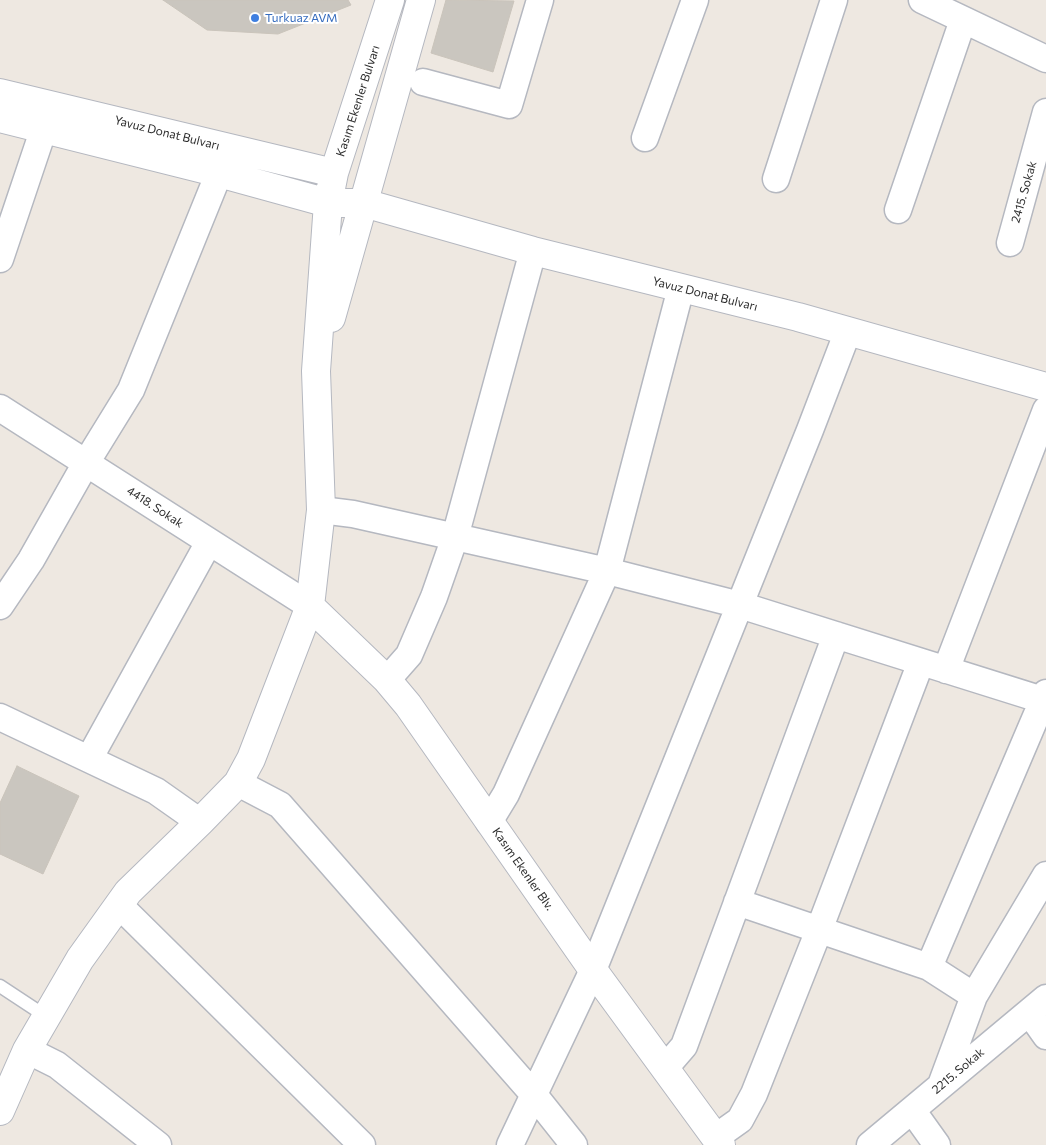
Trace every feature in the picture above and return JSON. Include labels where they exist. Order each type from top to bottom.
[{"type":"street","name":"Kasım Ekenler Bulvarı","points":[[316,371],[328,203],[334,173],[390,0]]},
{"type":"street","points":[[0,1111],[27,1050],[80,959],[128,892],[238,783],[251,759],[310,606],[321,510],[316,371],[421,0]]},
{"type":"street","points":[[423,82],[509,106],[540,0]]},
{"type":"street","points":[[645,138],[695,0]]},
{"type":"street","points":[[776,179],[834,0]]},
{"type":"street","points":[[922,0],[1046,59]]},
{"type":"street","points":[[898,210],[963,20]]},
{"type":"street","name":"Yavuz Donat Bulvarı","points":[[0,92],[334,173]]},
{"type":"street","name":"2415. Sokak","points":[[1010,242],[1046,112]]},
{"type":"street","name":"Yavuz Donat Bulvarı","points":[[0,118],[219,172],[328,203],[364,203],[533,252],[848,331],[1046,387]]},
{"type":"street","points":[[0,259],[44,128]]},
{"type":"street","points":[[0,606],[31,560],[86,463],[132,390],[219,172]]},
{"type":"street","points":[[334,173],[364,203]]},
{"type":"street","points":[[387,680],[409,655],[434,597],[456,537],[533,252]]},
{"type":"street","points":[[489,822],[506,794],[607,571],[681,288]]},
{"type":"street","points":[[510,1145],[535,1096],[593,970],[848,331]]},
{"type":"street","name":"4418. Sokak","points":[[0,408],[310,606]]},
{"type":"street","points":[[946,670],[1046,410]]},
{"type":"street","points":[[321,510],[353,514],[607,571],[740,605],[946,670],[1045,698],[929,967]]},
{"type":"street","points":[[89,759],[208,542]]},
{"type":"street","name":"Kasım Ekenler Blv.","points":[[310,606],[387,680],[408,705],[593,970],[718,1141]]},
{"type":"street","points":[[665,1068],[684,1046],[836,635]]},
{"type":"street","points":[[718,1141],[740,1120],[754,1094],[921,662]]},
{"type":"street","points":[[0,717],[156,791],[200,822]]},
{"type":"street","points":[[238,783],[280,805],[535,1096],[574,1145]]},
{"type":"street","points":[[941,1085],[974,996],[1046,875]]},
{"type":"street","points":[[737,902],[929,967],[974,996]]},
{"type":"street","points":[[119,905],[362,1145]]},
{"type":"street","points":[[1038,1005],[1046,1036]]},
{"type":"street","name":"2215. Sokak","points":[[870,1145],[1038,1005]]},
{"type":"street","points":[[27,1050],[57,1066],[158,1145]]},
{"type":"street","points":[[912,1110],[937,1145]]},
{"type":"lane","points":[[0,986],[47,1016]]},
{"type":"building","name":"Turkuaz AVM","points":[[163,0],[348,0],[351,5],[278,34],[207,30]]},
{"type":"building","points":[[446,0],[514,1],[493,72],[431,53]]},
{"type":"building","points":[[17,766],[79,796],[43,874],[0,854],[0,803]]},
{"type":"place","name":"Turkuaz AVM","points":[[255,18]]}]
